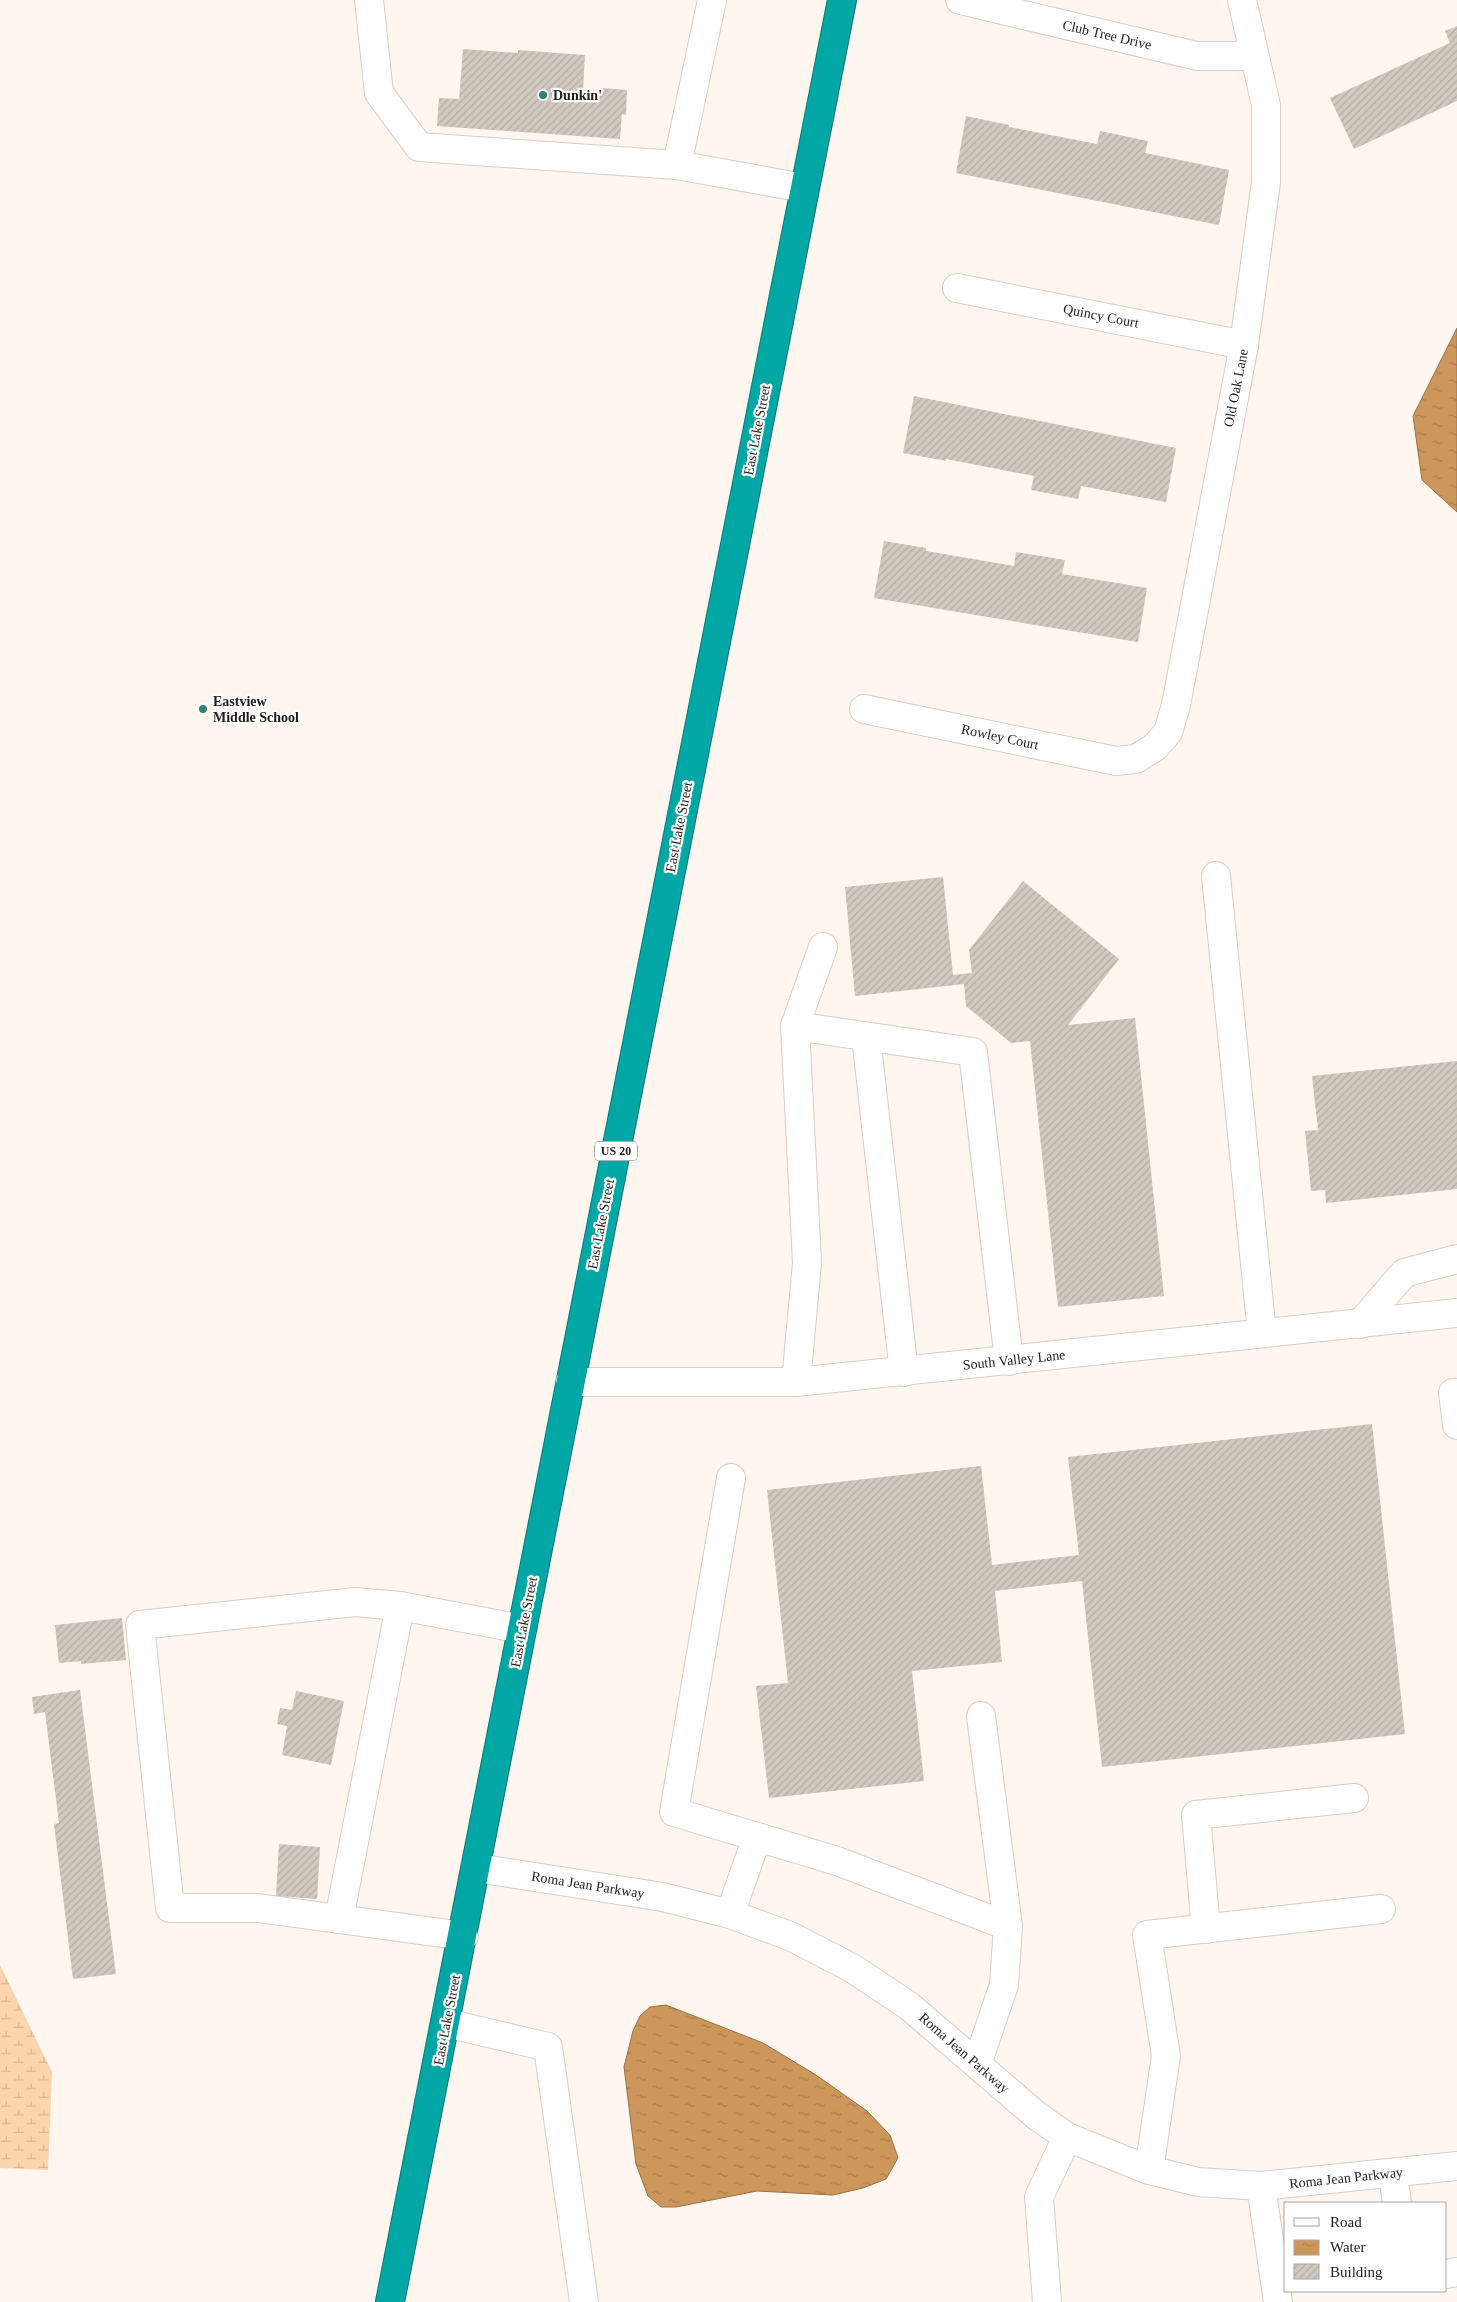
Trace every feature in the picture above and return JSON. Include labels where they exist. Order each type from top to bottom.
[{"type":"highway","name":"East Lake Street","points":[[390,2302],[464,1936],[570,1382],[842,0]]},
{"type":"street","points":[[369,0],[379,94],[420,147],[677,165],[804,188]]},
{"type":"street","points":[[677,165],[712,0]]},
{"type":"street","name":"Club Tree Drive","points":[[960,0],[1197,56],[1254,56]]},
{"type":"street","name":"Old Oak Lane","points":[[1136,759],[1155,747],[1168,732],[1176,705],[1244,345],[1266,182],[1266,105],[1242,0]]},
{"type":"street","name":"Quincy Court","points":[[957,288],[1244,345]]},
{"type":"street","name":"Rowley Court","points":[[864,709],[1116,762],[1136,759]]},
{"type":"street","points":[[1216,876],[1262,1333]]},
{"type":"street","points":[[796,1382],[807,1263],[795,1026],[823,947]]},
{"type":"street","points":[[795,1026],[973,1052],[1010,1361]]},
{"type":"street","points":[[866,1037],[904,1372]]},
{"type":"street","points":[[1360,1324],[1404,1273],[1457,1259]]},
{"type":"street","name":"South Valley Lane","points":[[570,1382],[796,1382],[1457,1313]]},
{"type":"street","points":[[1457,1393],[1453,1393],[1457,1425]]},
{"type":"street","points":[[731,1478],[674,1812],[836,1861],[1008,1926]]},
{"type":"street","points":[[464,1936],[258,1908],[170,1908],[140,1624],[355,1602],[400,1606],[522,1629]]},
{"type":"street","points":[[339,1918],[400,1606]]},
{"type":"street","points":[[977,2064],[1004,1985],[1008,1926],[981,1716]]},
{"type":"street","points":[[1206,1929],[1196,1815],[1354,1798]]},
{"type":"street","points":[[730,1914],[757,1837]]},
{"type":"street","name":"Roma Jean Parkway","points":[[477,1868],[663,1897],[730,1914],[790,1936],[852,1968],[909,2006],[1037,2116],[1067,2137],[1149,2170],[1198,2182],[1261,2186],[1457,2166]]},
{"type":"street","points":[[1149,2170],[1166,2056],[1147,1935],[1381,1909]]},
{"type":"street","points":[[446,2023],[548,2047],[584,2302]]},
{"type":"street","points":[[1046,2302],[1039,2197],[1067,2137]]},
{"type":"street","points":[[1393,2174],[1397,2202]]},
{"type":"street","points":[[1261,2186],[1278,2302]]},
{"type":"green space","points":[[0,1965],[52,2072],[48,2170],[0,2168]]},
{"type":"water","points":[[1457,328],[1457,512],[1422,480],[1413,416]]},
{"type":"water","points":[[666,2005],[763,2043],[816,2075],[867,2111],[890,2135],[898,2158],[886,2179],[863,2188],[833,2195],[757,2191],[676,2207],[661,2207],[648,2196],[636,2164],[624,2067],[633,2031],[640,2016],[650,2007]]},
{"type":"building","points":[[1457,26],[1457,101],[1354,149],[1330,98],[1450,43],[1445,31]]},
{"type":"building","name":"Dunkin'","points":[[463,49],[518,53],[518,50],[585,55],[583,90],[602,91],[602,88],[627,90],[626,115],[622,114],[620,139],[437,126],[439,98],[459,99]]},
{"type":"building","points":[[966,116],[1009,125],[1009,127],[1097,144],[1100,131],[1148,141],[1145,153],[1229,170],[1219,225],[956,173]]},
{"type":"building","points":[[914,396],[1176,448],[1166,502],[1081,486],[1078,499],[1031,490],[1034,476],[946,459],[946,461],[903,453]]},
{"type":"building","points":[[884,541],[926,548],[926,551],[1014,566],[1016,552],[1065,560],[1062,574],[1147,588],[1138,642],[874,598]]},
{"type":"building","points":[[943,877],[953,975],[972,973],[969,950],[1023,881],[1119,959],[1068,1025],[1135,1018],[1164,1296],[1058,1307],[1030,1041],[1011,1043],[966,1006],[964,984],[855,996],[845,887]]},
{"type":"building","points":[[1457,1061],[1457,1189],[1326,1203],[1325,1190],[1311,1191],[1305,1131],[1318,1130],[1312,1076]]},
{"type":"building","points":[[1372,1424],[1405,1734],[1102,1767],[1082,1581],[995,1591],[1002,1662],[912,1671],[924,1781],[769,1798],[756,1686],[788,1683],[767,1490],[981,1466],[992,1565],[1079,1555],[1068,1457]]},
{"type":"building","points":[[122,1618],[126,1660],[81,1664],[81,1661],[59,1663],[55,1625]]},
{"type":"building","points":[[80,1690],[116,1974],[73,1979],[54,1824],[59,1823],[45,1712],[34,1714],[32,1697]]},
{"type":"building","points":[[296,1691],[344,1701],[331,1765],[282,1755],[287,1726],[277,1724],[280,1708],[292,1710]]},
{"type":"building","points":[[279,1844],[320,1847],[317,1899],[276,1896]]},
{"type":"place","name":"Dunkin'","points":[[543,95]]},
{"type":"place","name":"Eastview Middle School","points":[[203,709]]}]
